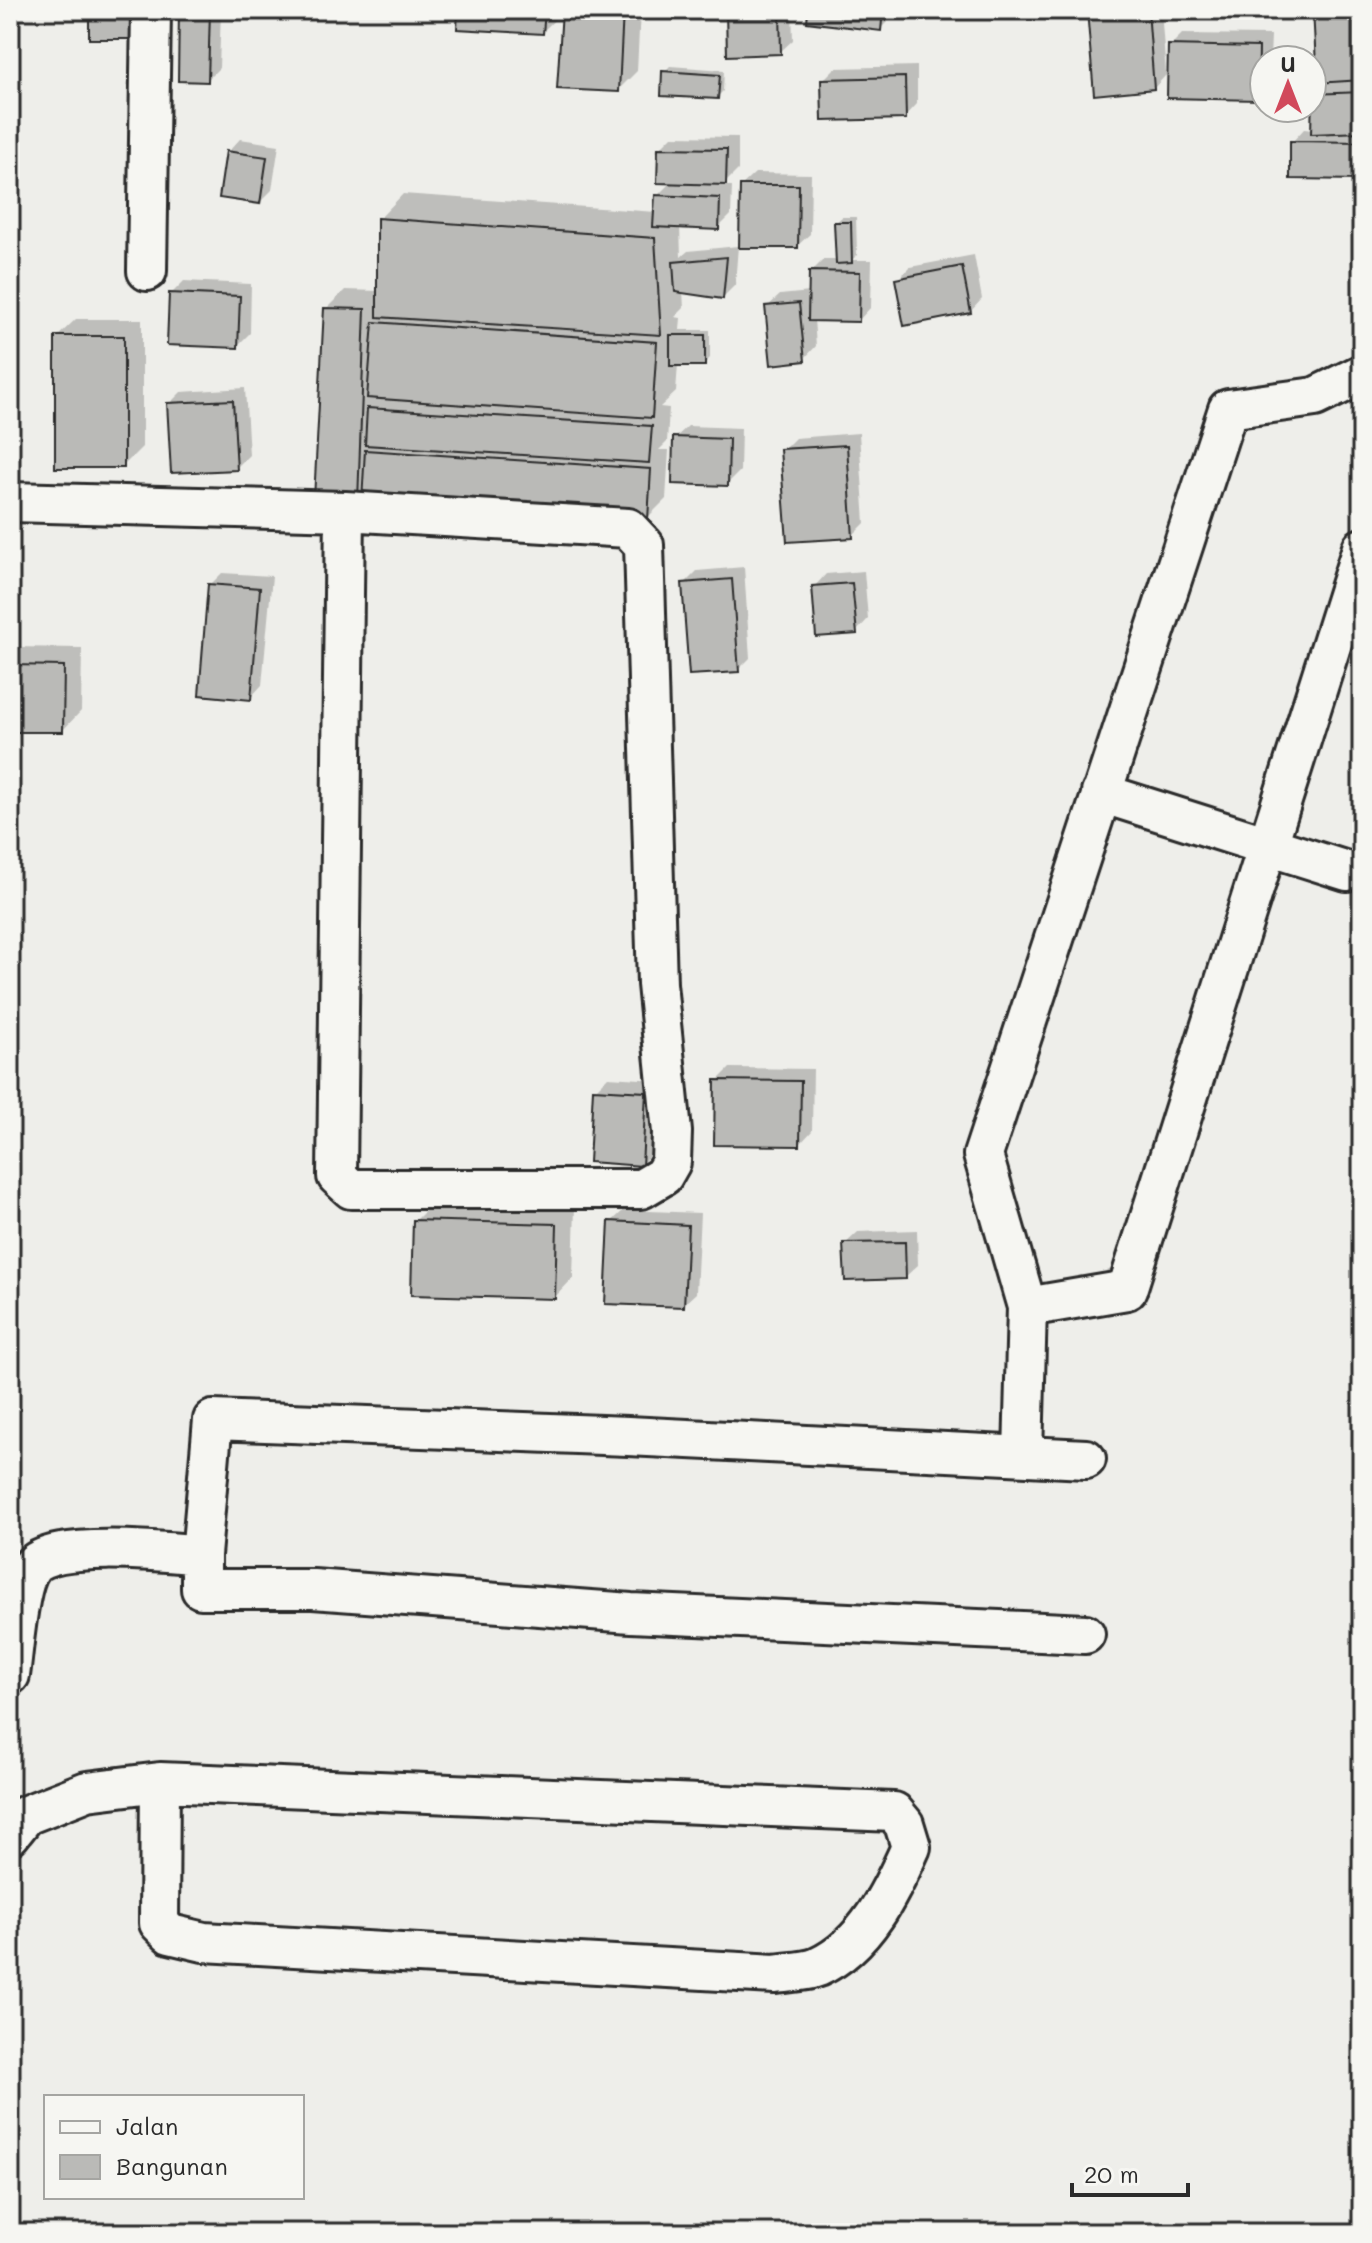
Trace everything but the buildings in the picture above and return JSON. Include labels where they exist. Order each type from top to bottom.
[{"type":"street","points":[[147,271],[151,10]]},
{"type":"street","points":[[1023,1455],[1027,1307],[983,1155],[1228,409],[1315,397],[1362,374]]},
{"type":"street","points":[[10,502],[345,511],[628,528],[644,545],[657,984],[672,1132],[671,1162],[663,1176],[641,1189],[351,1189],[337,1176],[345,511]]},
{"type":"street","points":[[1027,1307],[1127,1290],[1362,548]]},
{"type":"street","points":[[1101,793],[1347,871]]},
{"type":"street","points":[[1085,1634],[631,1613],[313,1589],[201,1589],[201,1555],[213,1420],[1086,1459]]},
{"type":"street","points":[[10,1675],[24,1589],[31,1566],[48,1554],[163,1552],[201,1555]]},
{"type":"street","points":[[10,1835],[26,1815],[87,1791],[160,1782],[894,1812],[904,1824],[911,1847],[886,1904],[840,1953],[816,1968],[775,1974],[204,1942],[170,1934],[159,1923],[160,1782]]}]
